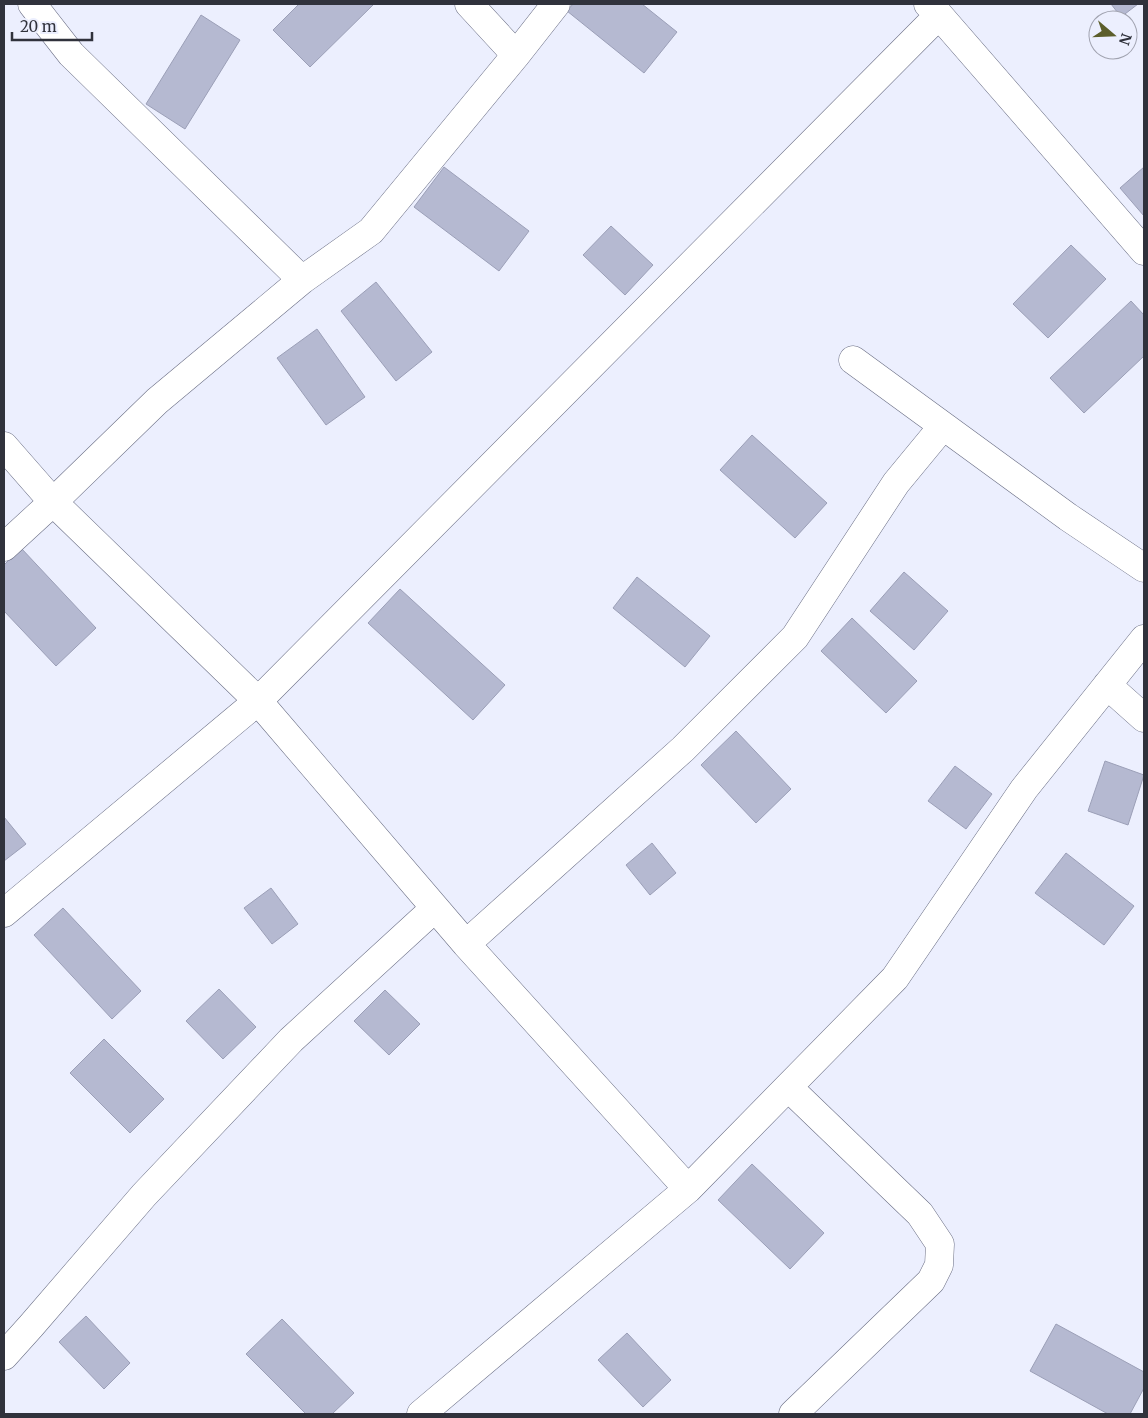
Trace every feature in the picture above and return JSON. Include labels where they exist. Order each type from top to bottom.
[{"type":"street","points":[[32,4],[71,54],[302,280]]},
{"type":"street","points":[[469,4],[516,55]]},
{"type":"street","points":[[4,547],[157,401],[302,280],[371,231],[556,4]]},
{"type":"street","points":[[4,913],[258,701],[933,10],[1144,251]]},
{"type":"street","points":[[853,360],[1068,517],[1144,568]]},
{"type":"street","points":[[466,944],[683,749],[795,637],[896,483],[943,426]]},
{"type":"street","points":[[4,446],[53,502],[258,701],[466,944],[688,1189]]},
{"type":"street","points":[[421,1414],[688,1189],[895,978],[1024,789],[1144,639]]},
{"type":"street","points":[[1107,685],[1144,718]]},
{"type":"street","points":[[4,1356],[144,1195],[291,1040],[435,908]]},
{"type":"street","points":[[788,1087],[920,1214],[940,1244],[939,1265],[931,1281],[793,1414]]},
{"type":"building","points":[[299,4],[374,4],[310,67],[273,30]]},
{"type":"building","points":[[573,4],[642,4],[677,32],[644,73],[567,11]]},
{"type":"building","points":[[1111,4],[1138,4],[1130,10],[1116,10]]},
{"type":"building","points":[[201,15],[240,40],[185,129],[146,104]]},
{"type":"building","points":[[444,167],[529,231],[499,271],[414,207]]},
{"type":"building","points":[[1144,167],[1144,216],[1120,188]]},
{"type":"building","points":[[611,226],[653,265],[625,295],[583,255]]},
{"type":"building","points":[[1071,245],[1106,279],[1048,338],[1013,304]]},
{"type":"building","points":[[376,282],[432,352],[396,381],[341,311]]},
{"type":"building","points":[[1131,301],[1144,315],[1144,356],[1084,413],[1050,378]]},
{"type":"building","points":[[317,329],[365,397],[326,425],[277,358]]},
{"type":"building","points":[[752,435],[827,503],[795,538],[720,470]]},
{"type":"building","points":[[21,548],[96,628],[56,666],[4,611],[4,565]]},
{"type":"building","points":[[904,572],[948,611],[914,650],[870,611]]},
{"type":"building","points":[[637,577],[710,636],[685,667],[613,608]]},
{"type":"building","points":[[400,589],[505,685],[473,720],[368,623]]},
{"type":"building","points":[[852,618],[917,681],[886,713],[821,651]]},
{"type":"building","points":[[736,731],[791,789],[756,823],[701,765]]},
{"type":"building","points":[[1105,761],[1144,775],[1128,825],[1088,811]]},
{"type":"building","points":[[955,766],[992,794],[966,829],[928,801]]},
{"type":"building","points":[[4,817],[26,844],[4,861]]},
{"type":"building","points":[[652,843],[676,873],[650,895],[626,865]]},
{"type":"building","points":[[1066,853],[1134,906],[1104,945],[1035,893]]},
{"type":"building","points":[[271,888],[298,924],[272,944],[244,908]]},
{"type":"building","points":[[63,908],[141,991],[112,1019],[34,935]]},
{"type":"building","points":[[219,989],[256,1027],[223,1059],[186,1021]]},
{"type":"building","points":[[385,990],[420,1024],[389,1055],[354,1021]]},
{"type":"building","points":[[104,1039],[164,1099],[130,1133],[70,1073]]},
{"type":"building","points":[[752,1164],[824,1233],[790,1269],[718,1200]]},
{"type":"building","points":[[86,1316],[130,1363],[104,1389],[59,1342]]},
{"type":"building","points":[[282,1319],[354,1393],[332,1414],[306,1414],[246,1354]]},
{"type":"building","points":[[1056,1324],[1144,1372],[1144,1388],[1130,1414],[1108,1414],[1030,1371]]},
{"type":"building","points":[[627,1333],[671,1380],[643,1407],[598,1360]]}]
